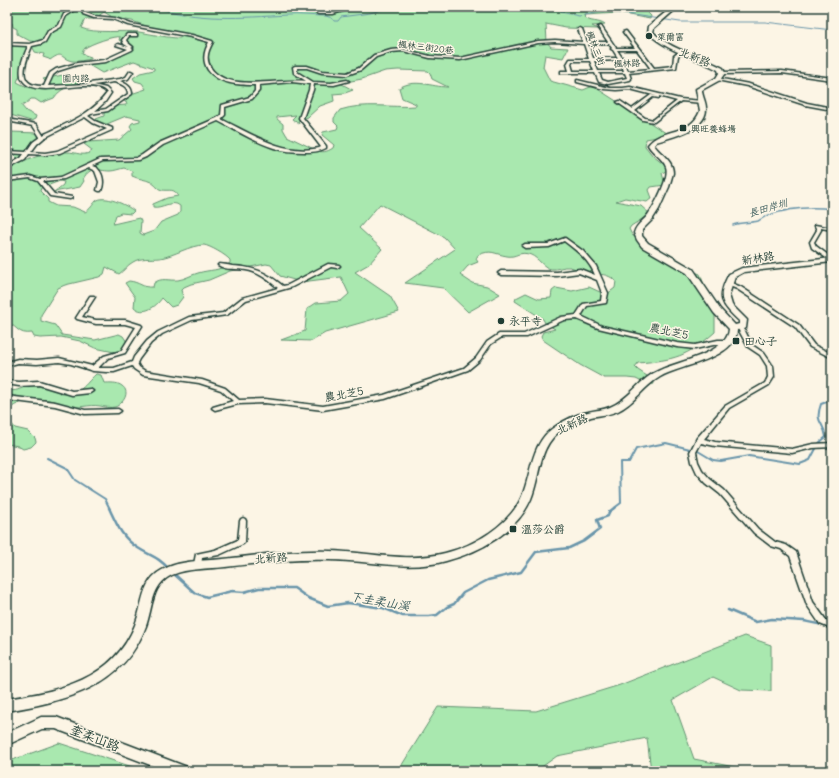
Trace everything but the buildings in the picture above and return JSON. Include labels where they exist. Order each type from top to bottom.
[{"type":"main road","name":"北新路","points":[[674,7],[651,27],[650,32],[661,42],[681,52],[710,62],[721,69],[720,76],[699,89],[698,95],[703,104],[703,112],[696,124],[690,128],[654,141],[651,145],[653,150],[668,164],[670,175],[668,183],[650,217],[639,226],[637,232],[639,240],[645,245],[690,271],[717,311],[737,328]]},
{"type":"main road","name":"新林路","points":[[729,284],[732,276],[742,270],[832,260]]},
{"type":"main road","points":[[728,342],[732,338],[737,328],[743,326],[743,320],[728,306],[725,295],[729,284]]},
{"type":"main road","name":"北新路","points":[[7,705],[55,697],[83,687],[105,674],[129,647],[140,626],[154,583],[163,574],[182,566],[312,556],[342,556],[417,562],[456,554],[490,538],[514,517],[525,500],[539,449],[553,432],[570,422],[589,415],[612,410],[627,403],[656,375],[710,354],[728,342]]},
{"type":"main road","name":"奎柔山路","points":[[7,739],[41,723],[56,723],[182,771]]},
{"type":"street","points":[[7,44],[30,45],[44,41],[49,32],[60,26],[65,15],[78,7]]},
{"type":"street","points":[[83,7],[84,13],[88,16],[112,18],[132,26],[164,31],[211,42],[206,51],[205,58],[209,69],[219,79],[239,83],[257,84],[294,81],[332,84],[347,81]]},
{"type":"street","points":[[318,13],[333,13],[346,9],[364,7]]},
{"type":"street","points":[[596,72],[600,81],[608,83],[629,79],[621,59],[609,43],[600,27]]},
{"type":"street","name":"楓林三街","points":[[580,29],[596,72]]},
{"type":"street","points":[[625,32],[654,69]]},
{"type":"street","points":[[132,48],[125,43],[124,40],[128,35],[136,35]]},
{"type":"street","name":"楓林三街20巷","points":[[312,83],[295,72],[295,67],[307,67],[322,72],[347,74],[360,68],[375,56],[391,51],[404,50],[430,57],[460,59],[538,42],[555,41],[585,43]]},
{"type":"street","points":[[585,43],[609,43]]},
{"type":"street","name":"圍內路","points":[[7,168],[23,159],[42,137],[87,114],[106,98],[109,93],[105,88],[86,85],[45,88],[35,87],[25,83],[22,78],[23,60],[30,45]]},
{"type":"street","points":[[118,45],[132,48]]},
{"type":"street","points":[[45,88],[51,74],[57,70],[77,64],[105,61],[132,48]]},
{"type":"street","points":[[613,49],[638,49]]},
{"type":"street","name":"楓林路","points":[[562,72],[627,72],[675,67],[676,56],[681,52]]},
{"type":"street","points":[[571,72],[569,64],[571,60],[621,59]]},
{"type":"street","points":[[86,85],[127,78],[131,72]]},
{"type":"street","points":[[720,76],[782,72],[832,79]]},
{"type":"street","points":[[720,76],[806,104],[832,110]]},
{"type":"street","points":[[7,152],[58,152],[111,129],[94,122],[87,114],[107,110],[130,94],[130,90],[126,85],[115,81]]},
{"type":"street","points":[[578,81],[601,88],[630,88],[703,104]]},
{"type":"street","points":[[218,119],[276,148],[308,151],[322,149],[324,147],[303,122],[302,118],[312,83]]},
{"type":"street","points":[[7,180],[30,177],[40,180],[62,178],[102,160],[136,159],[144,156],[161,144],[218,119],[223,115],[223,106],[251,98],[257,91],[257,84]]},
{"type":"street","points":[[632,111],[652,96],[679,102],[703,104]]},
{"type":"street","points":[[619,102],[644,119],[654,122],[679,102]]},
{"type":"street","points":[[7,120],[35,126],[42,137]]},
{"type":"street","points":[[89,166],[97,170],[102,181],[102,186],[99,190]]},
{"type":"street","points":[[40,180],[52,195],[70,198]]},
{"type":"street","points":[[832,229],[817,226],[819,230],[812,242],[814,247],[832,260]]},
{"type":"street","points":[[525,246],[549,245],[565,239],[584,255],[594,266],[605,292],[604,302],[585,305],[578,317]]},
{"type":"street","points":[[221,265],[227,268],[246,268],[272,279],[282,288]]},
{"type":"street","points":[[7,364],[23,360],[38,362],[60,360],[93,369],[111,371],[125,368],[134,363],[136,358],[149,342],[160,333],[191,318],[225,314],[244,299],[282,288],[330,265],[337,266]]},
{"type":"street","points":[[501,273],[557,274],[580,271],[599,279]]},
{"type":"street","points":[[729,284],[739,288],[797,326],[812,346],[832,356]]},
{"type":"street","points":[[92,297],[79,318],[96,322],[125,322],[139,326],[123,352],[106,357],[93,369]]},
{"type":"street","name":"農北芝5","points":[[215,408],[238,402],[265,401],[323,408],[385,397],[466,369],[478,359],[489,343],[501,335],[524,336],[563,318],[578,317],[600,327],[677,345],[695,347],[718,342],[728,342]]},
{"type":"street","points":[[737,328],[750,346],[762,354],[770,366],[771,377],[767,384],[727,407],[699,440],[695,449],[695,462],[699,471],[708,481],[722,492],[756,531],[773,544],[783,547],[793,554],[810,603],[823,622],[832,626]]},
{"type":"street","points":[[134,363],[136,368],[143,372],[200,381],[223,389],[238,402]]},
{"type":"street","points":[[8,383],[18,384],[39,382],[72,393],[90,391]]},
{"type":"street","points":[[7,398],[55,404],[86,412],[118,411]]},
{"type":"street","points":[[699,440],[715,444],[792,451],[813,446],[832,445]]},
{"type":"street","points":[[198,564],[199,556],[216,553],[241,542],[243,521]]},
{"type":"green space","points":[[41,6],[54,6],[70,9],[76,7],[642,7],[651,16],[650,19],[618,13],[586,15],[584,17],[605,25],[592,26],[598,29],[566,28],[546,24],[547,42],[551,47],[568,48],[563,58],[545,55],[543,67],[550,81],[583,90],[593,86],[669,135],[646,139],[645,146],[653,156],[667,167],[668,170],[662,173],[665,185],[651,187],[649,190],[652,198],[647,202],[625,198],[616,201],[641,206],[650,214],[631,226],[629,229],[632,235],[674,263],[700,274],[715,313],[715,332],[696,347],[680,356],[638,363],[635,367],[653,380],[654,384],[648,385],[636,379],[604,378],[580,365],[543,340],[541,336],[543,332],[555,329],[545,323],[543,319],[515,301],[516,298],[526,293],[539,299],[551,298],[552,291],[556,288],[572,291],[589,287],[607,294],[615,288],[616,281],[607,276],[588,274],[570,267],[553,269],[548,268],[534,256],[524,253],[510,256],[487,252],[478,255],[476,259],[478,262],[468,266],[460,275],[472,283],[487,286],[500,294],[468,312],[443,288],[405,283],[455,249],[444,237],[380,204],[359,228],[382,249],[369,264],[355,272],[390,296],[399,312],[325,333],[312,341],[281,340],[305,331],[307,309],[316,303],[341,301],[349,294],[341,277],[301,282],[280,276],[271,265],[266,264],[230,271],[209,280],[184,287],[181,290],[183,297],[177,305],[171,307],[162,298],[149,309],[141,311],[134,307],[135,297],[125,283],[129,281],[136,282],[146,287],[153,287],[154,283],[160,280],[181,279],[198,273],[218,269],[230,263],[230,260],[214,249],[204,245],[199,245],[165,257],[136,260],[119,274],[106,267],[104,274],[99,277],[58,288],[41,315],[41,321],[55,325],[62,335],[95,340],[119,334],[123,336],[127,342],[121,351],[114,352],[95,348],[80,341],[61,337],[40,338],[34,337],[32,333],[21,332],[7,322],[7,171],[28,160],[50,153],[71,152],[82,154],[91,152],[92,150],[84,144],[88,142],[119,140],[132,129],[130,126],[132,123],[140,121],[140,119],[126,116],[102,126],[96,119],[104,116],[104,112],[115,106],[126,105],[127,103],[124,99],[128,95],[146,89],[142,83],[135,81],[133,78],[140,73],[154,70],[154,68],[134,61],[102,73],[87,64],[122,56],[129,47],[119,40],[120,37],[102,40],[85,48],[82,54],[91,57],[91,59],[72,61],[60,55],[50,60],[43,57],[44,54],[35,52],[32,46],[37,42],[30,41],[17,34],[17,29],[13,27],[12,23],[7,23],[7,7]],"holes":[[[104,12],[114,18],[132,21],[160,31],[184,33],[184,35],[180,38],[176,38],[139,32],[93,31],[81,28],[85,19],[94,19]],[[385,71],[428,71],[432,79],[448,87],[417,83],[405,85],[399,88],[402,98],[416,104],[416,106],[359,106],[340,110],[334,118],[334,122],[338,126],[337,129],[323,132],[322,135],[334,145],[333,148],[324,152],[320,152],[287,136],[283,129],[283,124],[277,119],[277,117],[296,115],[292,119],[299,124],[298,121],[308,117],[320,106],[334,101],[333,94],[345,93],[353,90],[340,83],[362,79]],[[124,168],[132,171],[132,176],[151,182],[157,188],[172,190],[177,193],[178,196],[167,198],[153,204],[153,207],[160,207],[174,203],[180,206],[180,212],[178,215],[161,222],[154,231],[143,235],[140,233],[141,221],[139,218],[113,224],[116,215],[121,213],[131,214],[134,211],[121,203],[100,199],[85,212],[73,207],[56,206],[48,202],[48,199],[40,191],[41,188],[60,181],[64,182],[63,185],[54,192],[80,187],[84,181],[83,179],[92,170],[112,171]]]},
{"type":"green space","points":[[7,44],[27,46],[28,48],[24,53],[27,58],[17,82],[27,87],[47,88],[49,85],[43,79],[68,74],[81,83],[80,85],[65,88],[54,98],[41,103],[35,99],[31,99],[24,105],[21,105],[26,111],[36,116],[35,119],[31,121],[7,114]]},
{"type":"green space","points":[[11,132],[38,133],[42,138],[24,155],[17,159],[14,155],[16,150],[7,148],[7,134]]},
{"type":"green space","points":[[96,374],[101,375],[104,383],[118,384],[125,389],[125,398],[121,403],[115,407],[70,407],[44,399],[38,399],[15,405],[7,412],[7,389],[15,390],[33,385],[42,385],[55,389],[62,394],[69,393],[82,388]]},
{"type":"green space","points":[[7,418],[15,428],[28,431],[35,438],[36,442],[31,447],[23,449],[18,446],[7,444]]},
{"type":"green space","points":[[745,636],[771,645],[771,691],[741,690],[713,677],[673,700],[694,759],[755,771],[651,771],[647,738],[557,756],[536,771],[409,771],[400,768],[438,707],[536,711],[620,685]]},
{"type":"green space","points":[[59,743],[145,771],[7,771],[7,762]]},
{"type":"waterway","points":[[155,7],[187,15],[220,17],[291,15],[326,16],[332,18],[334,21],[338,21],[341,17],[370,13],[392,7]]},
{"type":"waterway","points":[[557,7],[561,12],[579,16],[606,11],[680,22],[765,22],[832,30]]},
{"type":"waterway","name":"長田岸圳","points":[[733,225],[758,221],[768,215],[793,209],[832,209]]},
{"type":"waterway","name":"下圭柔山溪","points":[[613,509],[621,503],[620,462],[629,462],[636,449],[666,443],[698,451],[713,460],[721,461],[749,456],[800,464],[810,460],[819,443],[826,437],[819,419],[821,404],[832,400]]},
{"type":"waterway","name":"下圭柔山溪","points":[[47,458],[67,468],[75,480],[105,499],[110,509]]},
{"type":"waterway","name":"下圭柔山溪","points":[[109,508],[120,531],[128,540],[138,548],[158,559],[169,569]]},
{"type":"waterway","name":"下圭柔山溪","points":[[174,574],[195,593],[207,597],[232,591],[244,592],[259,588],[294,588],[308,598],[328,606],[348,603],[383,608],[403,616],[437,615],[447,607],[454,604],[463,593],[488,580],[521,572],[536,552],[569,548],[584,541],[600,529],[597,520],[608,516],[609,512],[614,508]]},
{"type":"waterway","points":[[728,610],[756,622],[772,619],[804,621],[823,625]]},
{"type":"place","name":"萊爾富","points":[[649,36]]},
{"type":"place","name":"興旺養蜂場","points":[[683,128]]},
{"type":"place","name":"永平寺","points":[[501,321]]},
{"type":"place","name":"田心子","points":[[736,341]]},
{"type":"place","name":"溫莎公爵","points":[[513,529]]}]
